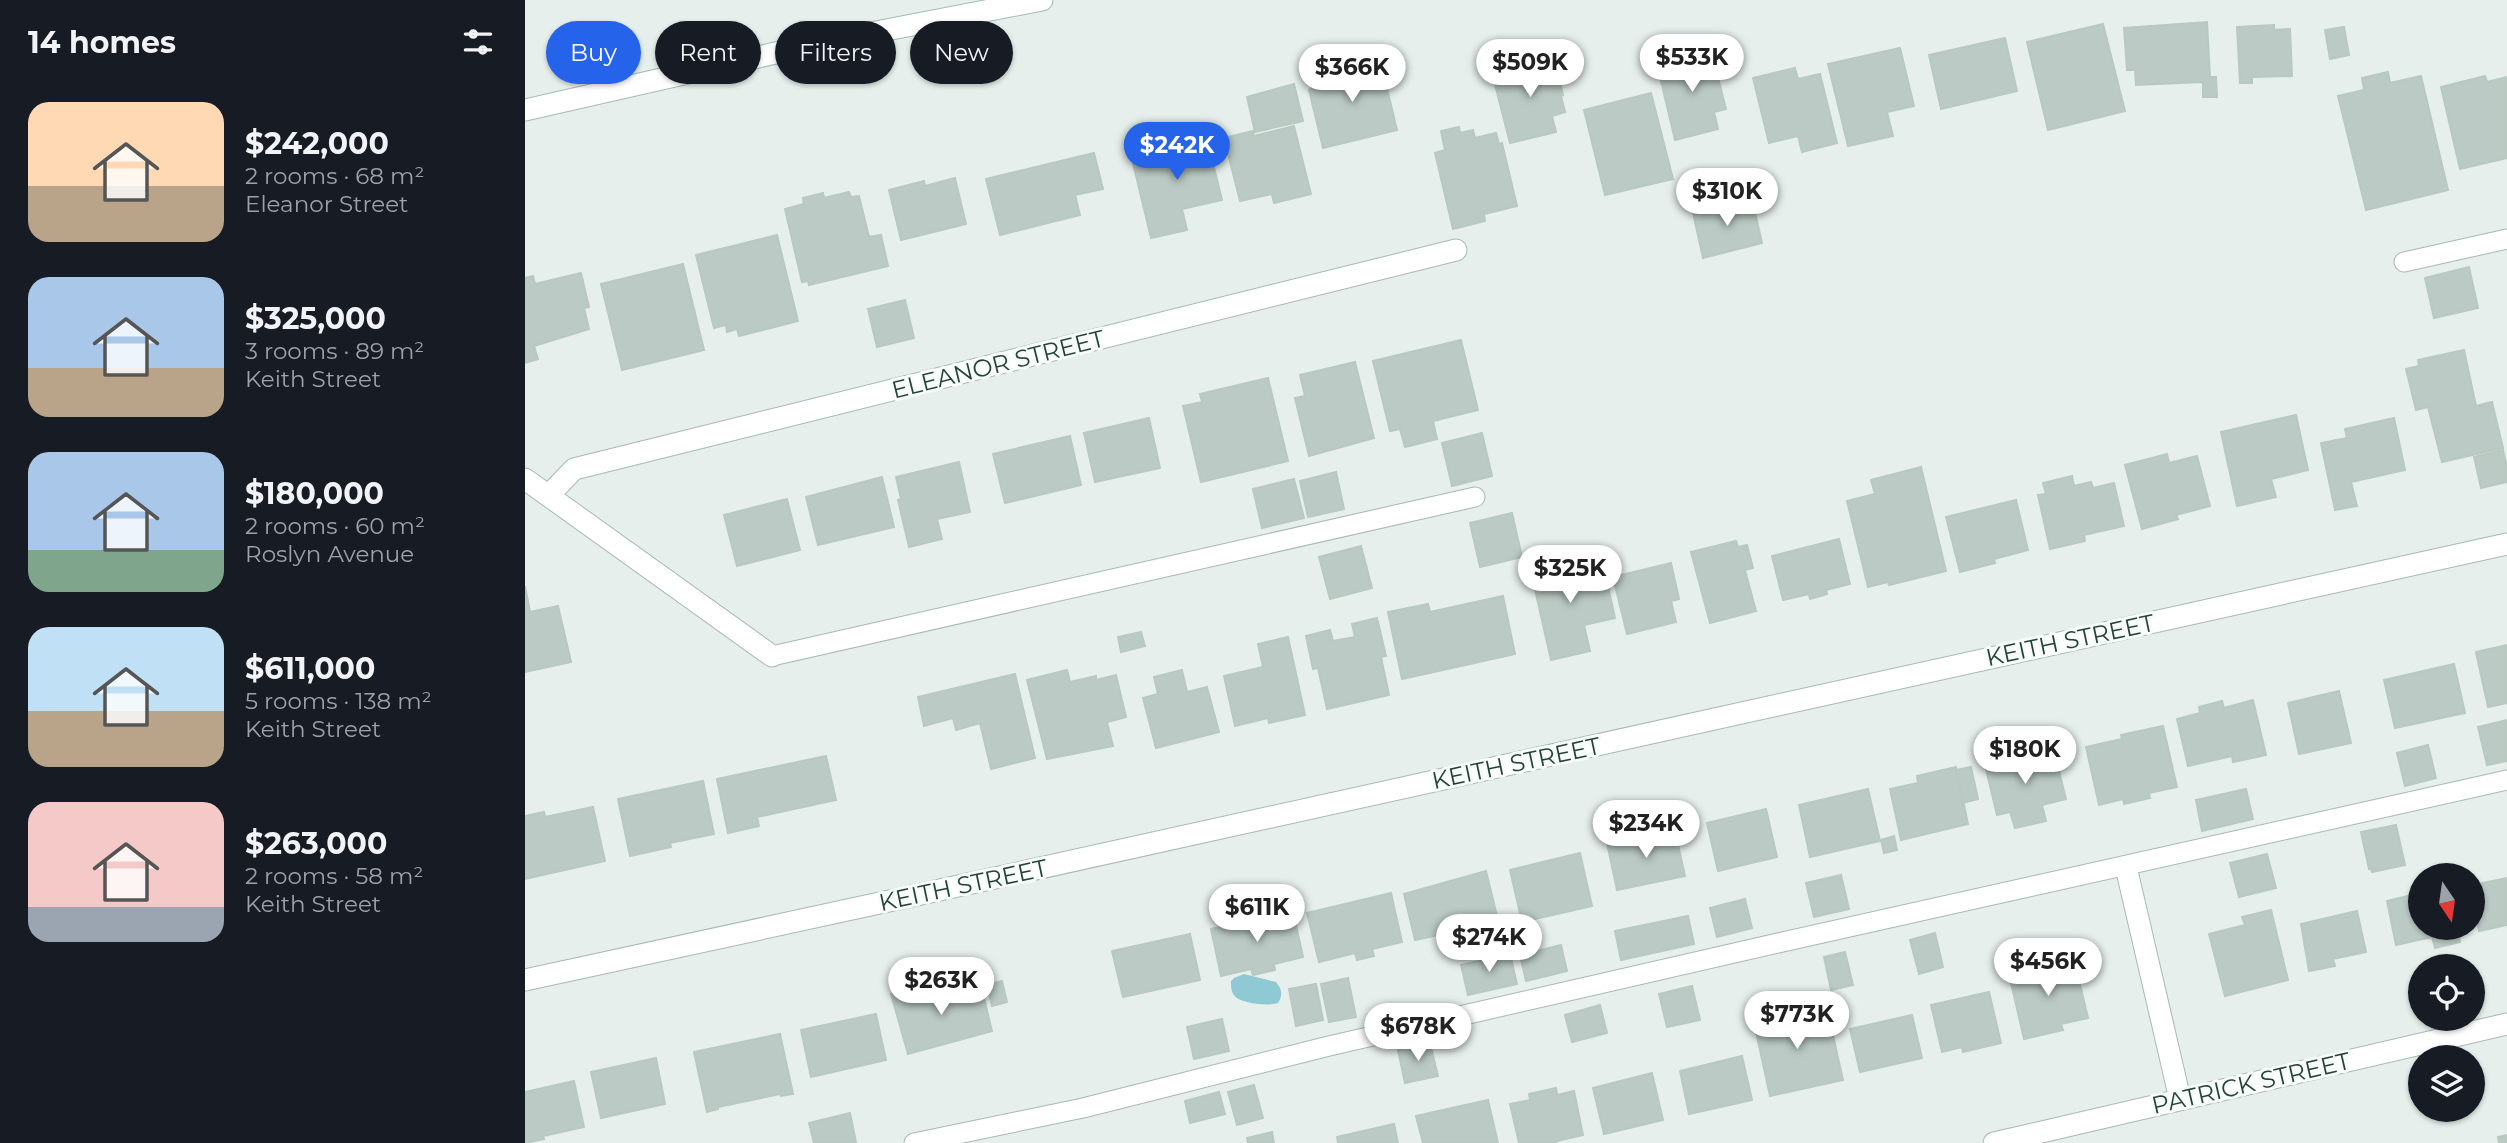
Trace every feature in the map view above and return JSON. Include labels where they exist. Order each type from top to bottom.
[{"type":"street","points":[[525,110],[824,42],[1042,0]]},
{"type":"street","name":"ELEANOR STREET","points":[[549,495],[574,469],[1456,250]]},
{"type":"street","points":[[525,479],[772,656]]},
{"type":"street","name":"KEITH STREET","points":[[525,980],[1008,876],[2507,544]]},
{"type":"street","points":[[2126,867],[2180,1099]]},
{"type":"street","name":"PATRICK STREET","points":[[1994,1143],[2507,1024]]},
{"type":"lane","points":[[2404,262],[2507,239]]},
{"type":"lane","points":[[772,656],[1475,497]]},
{"type":"lane","points":[[914,1143],[1083,1108],[1329,1046],[2507,780]]},
{"type":"water","points":[[1244,974],[1276,982],[1281,992],[1278,1003],[1252,1003],[1235,996],[1231,981]]},
{"type":"building","points":[[2207,22],[2210,77],[2216,77],[2217,97],[2203,97],[2203,82],[2136,85],[2135,70],[2127,70],[2124,28]]},
{"type":"building","points":[[2103,24],[2125,111],[2048,130],[2027,42]]},
{"type":"building","points":[[2274,25],[2274,30],[2290,29],[2292,76],[2252,77],[2252,83],[2240,83],[2237,27]]},
{"type":"building","points":[[2344,27],[2349,55],[2330,59],[2325,30]]},
{"type":"building","points":[[2005,38],[2017,91],[1941,109],[1929,55]]},
{"type":"building","points":[[1900,48],[1914,106],[1887,112],[1893,136],[1848,146],[1828,64]]},
{"type":"building","points":[[1711,50],[1726,109],[1714,112],[1718,129],[1675,140],[1661,81],[1665,80],[1661,63]]},
{"type":"building","points":[[1342,58],[1359,63],[1360,67],[1383,72],[1397,130],[1323,148],[1309,90],[1330,74],[1329,71]]},
{"type":"building","points":[[1554,58],[1565,112],[1552,116],[1556,132],[1510,143],[1492,73]]},
{"type":"building","points":[[1795,68],[1798,79],[1820,74],[1837,143],[1802,152],[1798,136],[1769,143],[1753,78]]},
{"type":"building","points":[[2388,72],[2390,83],[2421,76],[2448,190],[2366,210],[2338,96],[2364,90],[2362,78]]},
{"type":"building","points":[[2485,76],[2487,82],[2507,77],[2507,158],[2460,169],[2441,87]]},
{"type":"building","points":[[1294,84],[1303,121],[1255,132],[1247,97]]},
{"type":"building","points":[[1651,93],[1673,179],[1605,195],[1584,110]]},
{"type":"building","points":[[1204,126],[1222,200],[1182,209],[1187,230],[1151,238],[1133,163],[1175,153],[1170,134]]},
{"type":"building","points":[[1294,126],[1311,194],[1274,203],[1272,194],[1240,201],[1224,138],[1253,131],[1254,136]]},
{"type":"building","points":[[1459,127],[1460,133],[1473,130],[1475,138],[1496,133],[1499,144],[1502,143],[1517,206],[1484,214],[1485,221],[1453,229],[1435,153],[1445,150],[1441,131]]},
{"type":"building","points":[[1094,153],[1103,189],[1075,195],[1080,215],[1000,235],[986,179]]},
{"type":"building","points":[[955,178],[966,224],[901,240],[889,190],[924,181],[925,186]]},
{"type":"building","points":[[849,192],[851,197],[859,196],[869,237],[881,235],[888,266],[809,285],[808,281],[802,282],[785,209],[804,204],[803,198],[823,193],[824,198]]},
{"type":"building","points":[[1752,199],[1762,243],[1703,258],[1693,213]]},
{"type":"building","points":[[777,235],[798,321],[739,336],[737,329],[727,332],[726,325],[714,328],[696,255]]},
{"type":"building","points":[[683,264],[704,350],[622,370],[601,284]]},
{"type":"building","points":[[2469,267],[2478,308],[2434,318],[2425,278]]},
{"type":"building","points":[[581,273],[589,307],[584,308],[589,329],[534,346],[538,359],[525,363],[525,278],[533,276],[535,284]]},
{"type":"building","points":[[905,300],[914,338],[877,347],[868,309]]},
{"type":"building","points":[[1461,340],[1478,410],[1433,421],[1437,439],[1405,447],[1400,429],[1390,431],[1373,361]]},
{"type":"building","points":[[2464,350],[2476,406],[2492,402],[2503,448],[2442,462],[2428,407],[2416,410],[2406,369],[2419,366],[2418,360]]},
{"type":"building","points":[[1355,362],[1374,438],[1309,456],[1295,398],[1305,396],[1300,375]]},
{"type":"building","points":[[1268,378],[1288,461],[1201,482],[1183,406],[1202,402],[1200,394]]},
{"type":"building","points":[[2296,415],[2308,470],[2271,479],[2276,497],[2237,506],[2221,432]]},
{"type":"building","points":[[1149,418],[1160,468],[1095,482],[1084,433]]},
{"type":"building","points":[[2394,418],[2405,470],[2351,482],[2357,506],[2335,510],[2321,443],[2347,438],[2345,429]]},
{"type":"building","points":[[1482,433],[1492,476],[1452,486],[1442,443]]},
{"type":"building","points":[[1070,436],[1081,485],[1005,503],[993,454]]},
{"type":"building","points":[[2503,450],[2507,482],[2481,488],[2474,457]]},
{"type":"building","points":[[2167,454],[2169,463],[2197,456],[2210,506],[2176,515],[2178,519],[2142,529],[2125,465]]},
{"type":"building","points":[[959,462],[970,512],[937,519],[942,539],[909,547],[898,500],[901,499],[896,477]]},
{"type":"building","points":[[1921,467],[1946,571],[1889,585],[1888,582],[1868,587],[1847,501],[1875,494],[1871,480]]},
{"type":"building","points":[[1336,472],[1344,509],[1308,517],[1300,481]]},
{"type":"building","points":[[2072,476],[2074,486],[2091,482],[2093,488],[2114,483],[2124,526],[2084,535],[2085,541],[2050,549],[2038,495],[2046,494],[2043,483]]},
{"type":"building","points":[[882,477],[894,527],[818,545],[806,497]]},
{"type":"building","points":[[1294,479],[1304,518],[1262,528],[1253,489]]},
{"type":"building","points":[[787,499],[800,550],[737,566],[724,515]]},
{"type":"building","points":[[2016,500],[2028,550],[1994,559],[1995,563],[1960,572],[1946,517]]},
{"type":"building","points":[[1512,513],[1522,557],[1480,567],[1470,523]]},
{"type":"building","points":[[1839,539],[1850,584],[1826,590],[1827,594],[1810,599],[1809,594],[1783,600],[1772,556]]},
{"type":"building","points":[[1736,541],[1738,547],[1747,545],[1753,568],[1745,570],[1756,611],[1710,623],[1691,552]]},
{"type":"building","points":[[1361,546],[1372,588],[1330,599],[1319,557]]},
{"type":"building","points":[[1556,557],[1560,573],[1603,564],[1615,618],[1584,625],[1590,651],[1551,660],[1529,563]]},
{"type":"building","points":[[1671,563],[1679,599],[1671,601],[1676,622],[1627,634],[1613,577]]},
{"type":"building","points":[[525,586],[530,612],[558,606],[571,662],[525,672]]},
{"type":"building","points":[[1503,596],[1515,654],[1402,679],[1388,612],[1428,604],[1430,612]]},
{"type":"building","points":[[1377,618],[1386,656],[1381,657],[1389,695],[1327,709],[1318,668],[1313,669],[1306,636],[1330,630],[1333,641],[1355,637],[1352,624]]},
{"type":"building","points":[[1141,632],[1145,646],[1121,652],[1118,637]]},
{"type":"building","points":[[1288,637],[1305,715],[1269,723],[1268,718],[1235,726],[1224,676],[1263,667],[1258,644]]},
{"type":"building","points":[[2507,645],[2507,703],[2488,707],[2476,652]]},
{"type":"building","points":[[2454,664],[2465,713],[2395,728],[2384,680]]},
{"type":"building","points":[[1067,670],[1070,682],[1116,675],[1126,717],[1107,722],[1113,746],[1047,759],[1027,680]]},
{"type":"building","points":[[1182,670],[1187,692],[1207,687],[1219,732],[1156,748],[1143,698],[1158,694],[1154,677]]},
{"type":"building","points":[[1015,674],[1035,758],[991,769],[980,723],[956,730],[953,718],[924,726],[918,697]]},
{"type":"building","points":[[2339,691],[2351,743],[2299,754],[2288,703]]},
{"type":"building","points":[[2253,700],[2266,755],[2233,762],[2232,756],[2188,766],[2177,719],[2200,713],[2199,707],[2222,701],[2224,708]]},
{"type":"building","points":[[2507,720],[2507,761],[2487,765],[2478,727]]},
{"type":"building","points":[[2163,726],[2177,787],[2149,793],[2150,798],[2124,804],[2123,799],[2099,805],[2086,747],[2122,739],[2121,735]]},
{"type":"building","points":[[2428,745],[2436,778],[2405,786],[2397,753]]},
{"type":"building","points":[[2054,751],[2066,799],[2042,805],[2046,821],[2015,828],[2010,812],[1997,815],[1984,761],[2018,753],[2019,759]]},
{"type":"building","points":[[826,756],[836,800],[757,817],[759,826],[728,833],[717,779]]},
{"type":"building","points":[[1956,767],[1968,824],[1901,840],[1890,789],[1918,783],[1917,776]]},
{"type":"building","points":[[1971,767],[1978,799],[1963,803],[1956,770]]},
{"type":"building","points":[[703,781],[714,834],[670,843],[671,847],[630,856],[618,799]]},
{"type":"building","points":[[1868,789],[1880,841],[1810,857],[1799,805]]},
{"type":"building","points":[[2246,789],[2253,819],[2202,831],[2196,800]]},
{"type":"building","points":[[593,807],[605,861],[525,879],[525,816],[544,812],[545,817]]},
{"type":"building","points":[[1766,809],[1777,857],[1718,871],[1707,823]]},
{"type":"building","points":[[2396,825],[2405,865],[2372,872],[2361,832]]},
{"type":"building","points":[[1675,831],[1685,876],[1617,890],[1607,843]]},
{"type":"building","points":[[1894,836],[1897,850],[1884,853],[1881,840]]},
{"type":"building","points":[[1580,853],[1592,906],[1522,922],[1510,870]]},
{"type":"building","points":[[2267,854],[2276,888],[2239,897],[2230,863]]},
{"type":"building","points":[[1486,871],[1498,920],[1468,927],[1469,933],[1448,938],[1447,933],[1415,940],[1404,894]]},
{"type":"building","points":[[1841,875],[1849,909],[1814,917],[1806,883]]},
{"type":"building","points":[[2507,878],[2507,925],[2485,930],[2485,883]]},
{"type":"building","points":[[1391,893],[1402,942],[1372,949],[1374,956],[1357,960],[1355,953],[1319,962],[1307,913]]},
{"type":"building","points":[[2408,896],[2408,940],[2418,940],[2396,945],[2387,901]]},
{"type":"building","points":[[1745,899],[1752,928],[1717,937],[1710,908]]},
{"type":"building","points":[[2271,910],[2288,980],[2225,996],[2209,934],[2245,925],[2242,917]]},
{"type":"building","points":[[1293,911],[1303,957],[1274,964],[1275,970],[1253,975],[1251,969],[1221,976],[1211,929]]},
{"type":"building","points":[[2357,911],[2366,952],[2333,959],[2335,966],[2309,971],[2301,924]]},
{"type":"building","points":[[1688,916],[1694,944],[1621,960],[1615,931]]},
{"type":"building","points":[[1935,933],[1943,967],[1919,974],[1910,940]]},
{"type":"building","points":[[1190,934],[1200,980],[1123,997],[1112,951]]},
{"type":"building","points":[[2433,940],[2460,940],[2460,942],[2435,948]]},
{"type":"building","points":[[1561,945],[1567,971],[1526,981],[1520,955]]},
{"type":"building","points":[[1845,952],[1853,985],[1831,990],[1824,957]]},
{"type":"building","points":[[1510,954],[1517,984],[1468,995],[1461,965]]},
{"type":"building","points":[[2074,959],[2088,1018],[2061,1024],[2063,1030],[2024,1039],[2009,974]]},
{"type":"building","points":[[1348,978],[1356,1017],[1329,1022],[1321,984]]},
{"type":"building","points":[[1002,981],[1007,1002],[992,1006],[987,985]]},
{"type":"building","points":[[980,982],[992,1031],[908,1054],[891,994],[917,988],[921,1001],[934,997],[933,994]]},
{"type":"building","points":[[1316,984],[1323,1020],[1296,1026],[1289,989]]},
{"type":"building","points":[[1692,986],[1700,1020],[1667,1027],[1659,994]]},
{"type":"building","points":[[1989,992],[2001,1043],[1963,1052],[1962,1047],[1942,1052],[1931,1005]]},
{"type":"building","points":[[1600,1005],[1607,1033],[1572,1042],[1565,1015]]},
{"type":"building","points":[[1791,1010],[1793,1015],[1809,1011],[1809,1017],[1828,1013],[1843,1080],[1770,1096],[1753,1018]]},
{"type":"building","points":[[876,1014],[886,1060],[811,1077],[801,1030]]},
{"type":"building","points":[[1912,1015],[1922,1058],[1860,1072],[1850,1029]]},
{"type":"building","points":[[1222,1019],[1229,1051],[1194,1059],[1187,1027]]},
{"type":"building","points":[[780,1034],[793,1094],[780,1094],[718,1107],[707,1112],[694,1052]]},
{"type":"building","points":[[1430,1043],[1438,1076],[1405,1083],[1398,1050]]},
{"type":"building","points":[[1742,1056],[1752,1100],[1689,1114],[1680,1071]]},
{"type":"building","points":[[656,1058],[665,1104],[601,1118],[591,1072]]},
{"type":"building","points":[[1652,1073],[1663,1120],[1604,1134],[1593,1088]]},
{"type":"building","points":[[574,1081],[584,1127],[525,1143],[525,1092]]},
{"type":"building","points":[[1254,1085],[1263,1118],[1237,1125],[1228,1092]]},
{"type":"building","points":[[1556,1088],[1557,1095],[1574,1091],[1583,1135],[1557,1143],[1519,1143],[1510,1104],[1530,1100],[1529,1094]]},
{"type":"building","points":[[1219,1092],[1225,1114],[1190,1123],[1185,1101]]},
{"type":"building","points":[[1488,1100],[1498,1143],[1423,1143],[1416,1116]]},
{"type":"building","points":[[850,1113],[856,1142],[814,1143],[809,1123]]},
{"type":"building","points":[[1394,1124],[1398,1143],[1338,1143],[1337,1137]]},
{"type":"building","points":[[1272,1132],[1274,1143],[1248,1143],[1247,1138]]},
{"type":"building","points":[[2507,1135],[2507,1143],[2499,1143],[2498,1137]]}]
